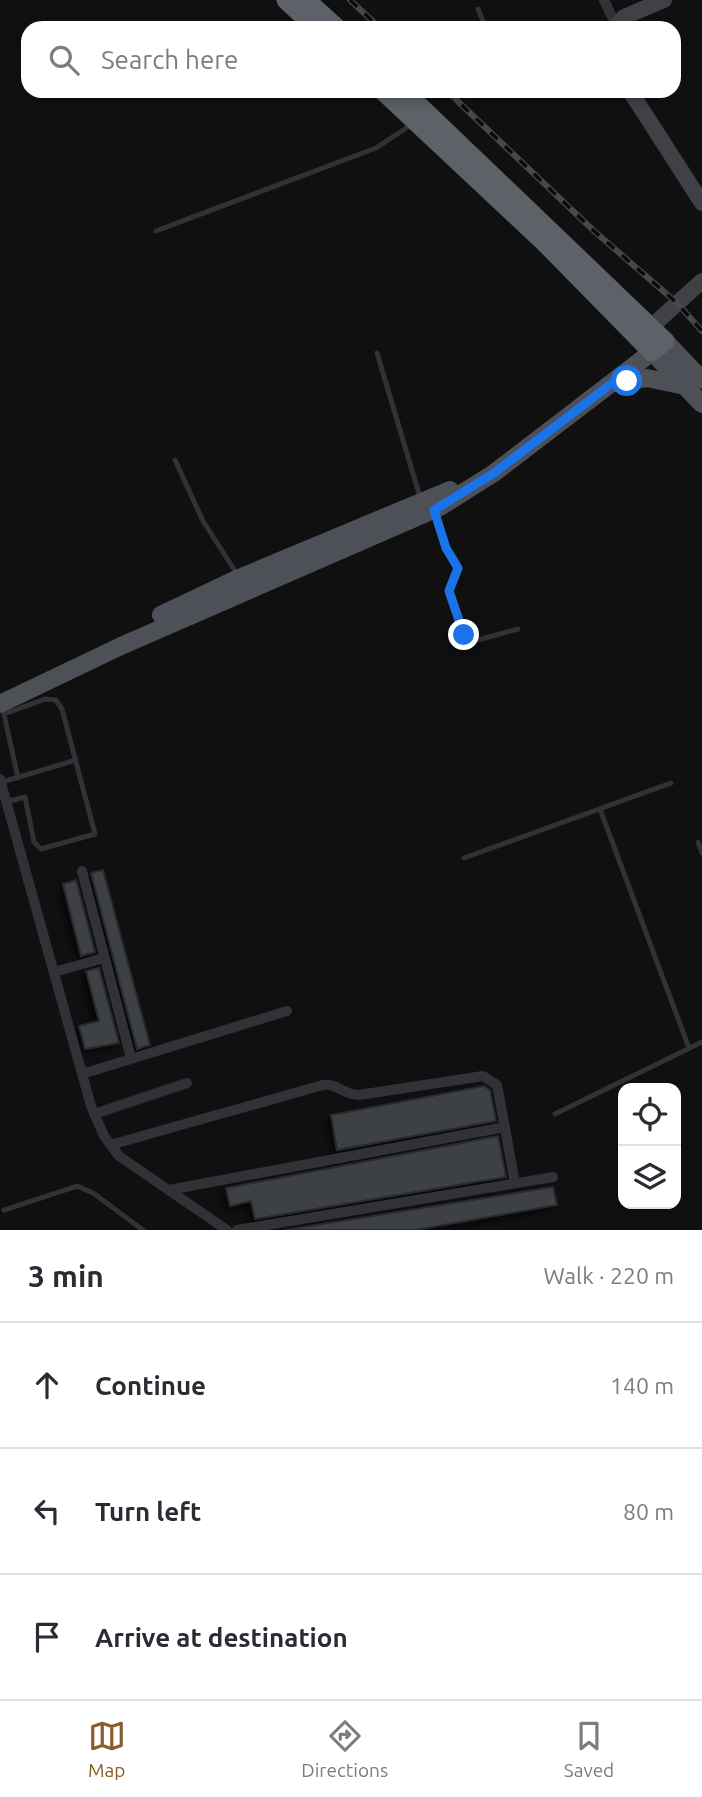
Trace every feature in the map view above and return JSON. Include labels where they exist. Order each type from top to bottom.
[{"type":"highway","points":[[286,0],[308,21]]},
{"type":"highway","points":[[306,0],[329,21]]},
{"type":"highway","points":[[390,98],[544,242],[654,339]]},
{"type":"highway","points":[[411,98],[654,339]]},
{"type":"main road","points":[[621,21],[624,17],[664,0]]},
{"type":"main road","points":[[635,98],[697,184],[702,203]]},
{"type":"main road","points":[[0,693],[239,578],[494,473],[611,384],[699,289]]},
{"type":"main road","points":[[654,339],[693,383],[702,404]]},
{"type":"main road","points":[[0,704],[454,488],[524,439],[654,339]]},
{"type":"main road","points":[[611,384],[647,378],[693,383]]},
{"type":"street","points":[[604,0],[613,21]]},
{"type":"street","points":[[0,781],[94,1114],[110,1145],[119,1156],[227,1230]]},
{"type":"street","points":[[82,871],[131,1058]]},
{"type":"street","points":[[54,972],[104,958]]},
{"type":"street","points":[[82,1074],[287,1011]]},
{"type":"street","points":[[110,1145],[323,1085],[335,1085],[346,1093],[359,1095],[483,1076],[496,1084],[515,1183]]},
{"type":"street","points":[[94,1114],[187,1083]]},
{"type":"street","points":[[169,1190],[505,1128]]},
{"type":"street","points":[[237,1230],[553,1177]]},
{"type":"lane","points":[[478,9],[483,21]]},
{"type":"lane","points":[[156,231],[376,148],[416,122]]},
{"type":"lane","points":[[377,353],[415,479],[446,548],[457,563],[457,572],[449,591],[464,635],[478,640],[518,629]]},
{"type":"lane","points":[[175,460],[203,521],[239,578]]},
{"type":"lane","points":[[6,802],[24,797],[34,842],[41,849],[92,836],[95,826],[62,709],[56,700],[45,699],[12,709],[5,714],[18,778]]},
{"type":"lane","points":[[0,781],[76,760]]},
{"type":"lane","points":[[464,858],[671,783]]},
{"type":"lane","points":[[600,809],[689,1048]]},
{"type":"lane","points":[[698,842],[702,853]]},
{"type":"lane","points":[[555,1114],[702,1042]]},
{"type":"lane","points":[[4,1210],[77,1186],[93,1193],[143,1230]]},
{"type":"building","points":[[103,870],[150,1045],[137,1049],[91,873]]},
{"type":"building","points":[[76,880],[95,952],[81,956],[63,884]]},
{"type":"building","points":[[99,968],[119,1043],[85,1049],[79,1026],[99,1021],[86,971]]},
{"type":"building","points":[[484,1086],[490,1090],[496,1121],[337,1150],[331,1115]]},
{"type":"building","points":[[498,1136],[506,1177],[255,1219],[251,1201],[230,1206],[226,1188]]},
{"type":"building","points":[[553,1187],[557,1205],[415,1230],[285,1230]]},
{"type":"railway","points":[[350,0],[372,21]]},
{"type":"railway","points":[[454,98],[594,231],[677,303],[702,331]]},
{"type":"route","points":[[464,635],[449,591],[457,572],[457,563],[446,548],[434,510],[494,473],[611,384],[627,381]]}]
